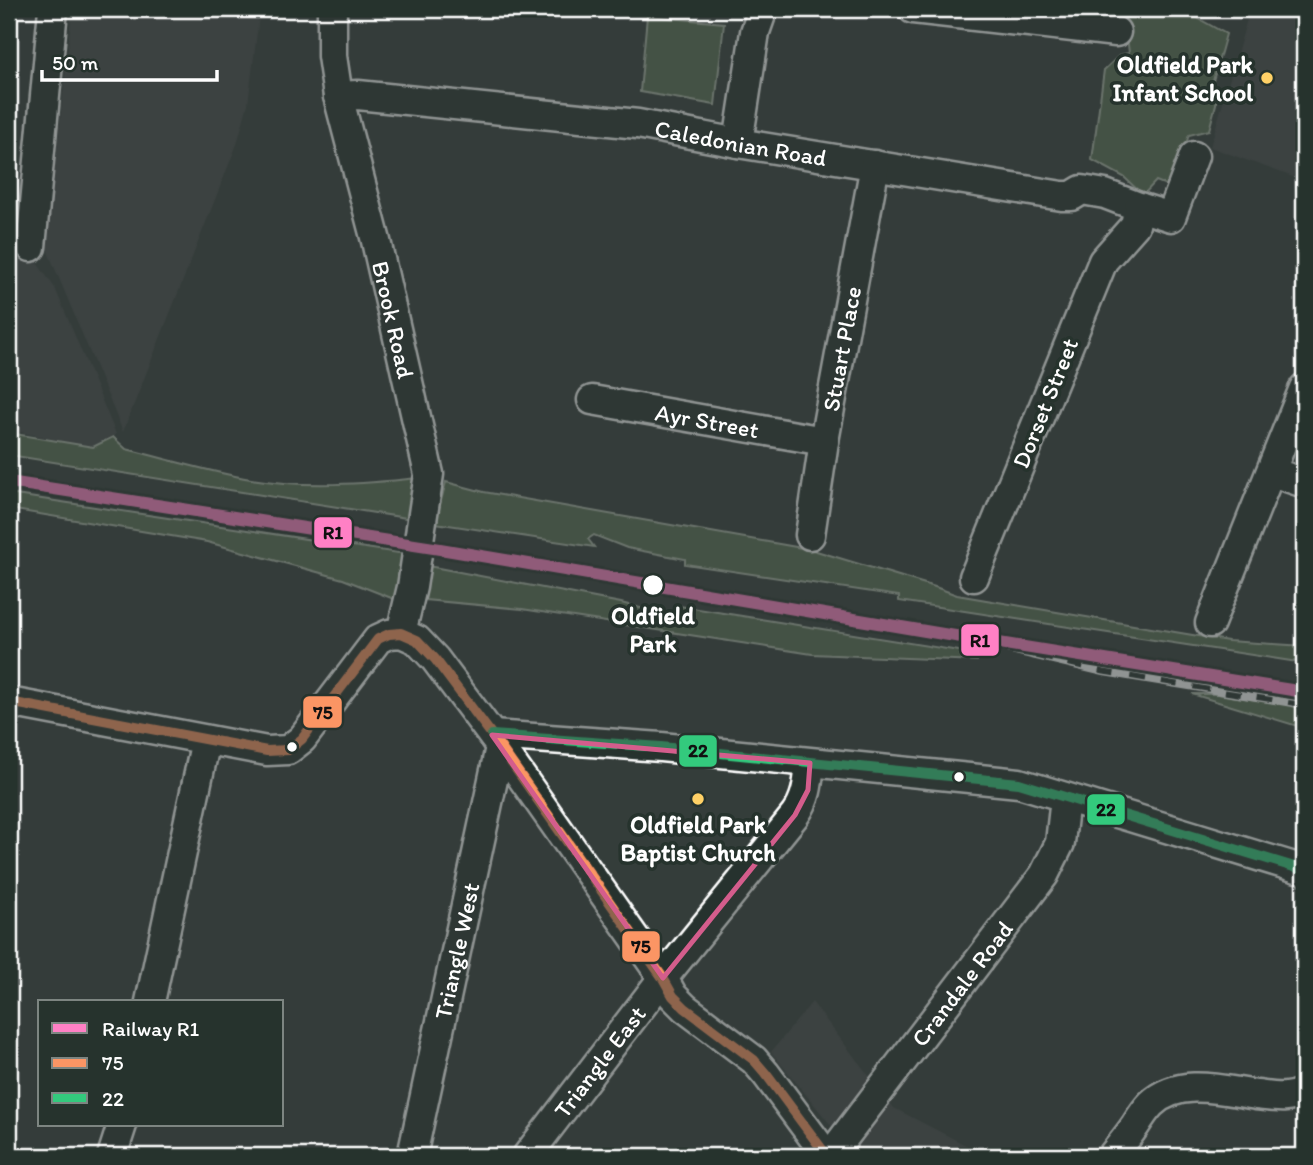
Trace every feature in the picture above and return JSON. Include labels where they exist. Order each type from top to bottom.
[{"type":"street","points":[[31,247],[53,9]]},
{"type":"street","name":"Brook Road","points":[[332,9],[332,56],[338,96],[376,241],[429,482],[412,587],[401,633]]},
{"type":"street","points":[[738,143],[755,32],[763,9]]},
{"type":"street","points":[[913,9],[1117,34]]},
{"type":"street","name":"Caledonian Road","points":[[338,96],[358,95],[638,124],[1062,196],[1072,196],[1082,190],[1105,194],[1171,217],[1194,156]]},
{"type":"street","name":"Stuart Place","points":[[810,534],[824,440],[875,165]]},
{"type":"street","name":"Dorset Street","points":[[974,577],[1103,261],[1135,225],[1139,207]]},
{"type":"street","points":[[1210,623],[1304,388]]},
{"type":"street","name":"Ayr Street","points":[[592,400],[824,440]]},
{"type":"street","points":[[1272,472],[1304,483]]},
{"type":"street","points":[[9,702],[267,751],[288,750],[302,739],[378,639],[401,633],[416,640],[435,659],[496,741],[673,996],[754,1060],[829,1156]]},
{"type":"street","points":[[150,1000],[206,740]]},
{"type":"street","points":[[496,741],[661,747],[1019,783],[1304,870]]},
{"type":"street","name":"Triangle West","points":[[412,1156],[496,741]]},
{"type":"street","name":"Triangle East","points":[[527,1156],[663,978],[803,804],[808,790],[810,763]]},
{"type":"street","name":"Crandale Road","points":[[829,1156],[1044,876],[1060,843],[1065,798]]},
{"type":"street","points":[[1112,1156],[1150,1105],[1161,1096],[1178,1090],[1204,1088],[1292,1098],[1304,1092]]},
{"type":"street","points":[[112,1156],[122,1126]]},
{"type":"highlighted area","points":[[492,735],[810,763],[808,790],[795,815],[663,978]]},
{"type":"shaded area","points":[[72,9],[260,9],[248,104],[237,144],[123,432],[46,247]]},
{"type":"shaded area","name":"Oldfield Park Infant School","points":[[1250,9],[1304,9],[1304,181],[1210,147]]},
{"type":"shaded area","points":[[15,254],[35,260],[55,288],[116,434],[95,448],[9,430],[9,290]]},
{"type":"shaded area","points":[[812,1002],[894,1108],[981,1153],[978,1156],[851,1156],[853,1152],[771,1052]]},
{"type":"green space","points":[[1127,9],[1181,9],[1226,34],[1211,88],[1216,94],[1216,104],[1209,130],[1189,135],[1171,187],[1156,181],[1143,195],[1124,177],[1092,160],[1104,70],[1120,55],[1129,53],[1125,20]]},
{"type":"green space","points":[[647,16],[724,23],[715,105],[640,92]]},
{"type":"green space","points":[[9,211],[20,229],[9,289]]},
{"type":"green space","points":[[9,433],[93,447],[113,437],[126,449],[220,473],[272,482],[334,484],[418,478],[413,519],[9,455]]},
{"type":"green space","points":[[446,482],[484,492],[813,550],[957,595],[1228,641],[1304,646],[1304,663],[899,601],[899,596],[685,564],[685,559],[627,548],[594,535],[588,539],[594,547],[435,523]]},
{"type":"green space","points":[[9,494],[412,555],[405,590],[394,599],[343,579],[207,542],[9,509]]},
{"type":"green space","points":[[428,566],[621,603],[675,617],[680,606],[978,654],[977,661],[812,654],[522,609],[425,600]]},
{"type":"green space","points":[[1192,694],[1218,694],[1304,707],[1304,728]]},
{"type":"railway","points":[[943,634],[1104,672],[1304,705]]},
{"type":"rail line","name":"R1","points":[[9,482],[440,549],[1304,692]]},
{"type":"transit line","name":"75","points":[[9,702],[267,751],[288,750],[302,739],[378,639],[401,633],[417,640],[435,659],[492,735],[673,996],[754,1060],[827,1156]]},
{"type":"transit line","name":"22","points":[[492,735],[661,747],[1019,783],[1304,870]]},
{"type":"place","name":"Oldfield Park Infant School","points":[[1267,78]]},
{"type":"place","name":"Oldfield Park","points":[[653,585]]},
{"type":"place","name":"Oldfield Park Baptist Church","points":[[698,799]]}]
